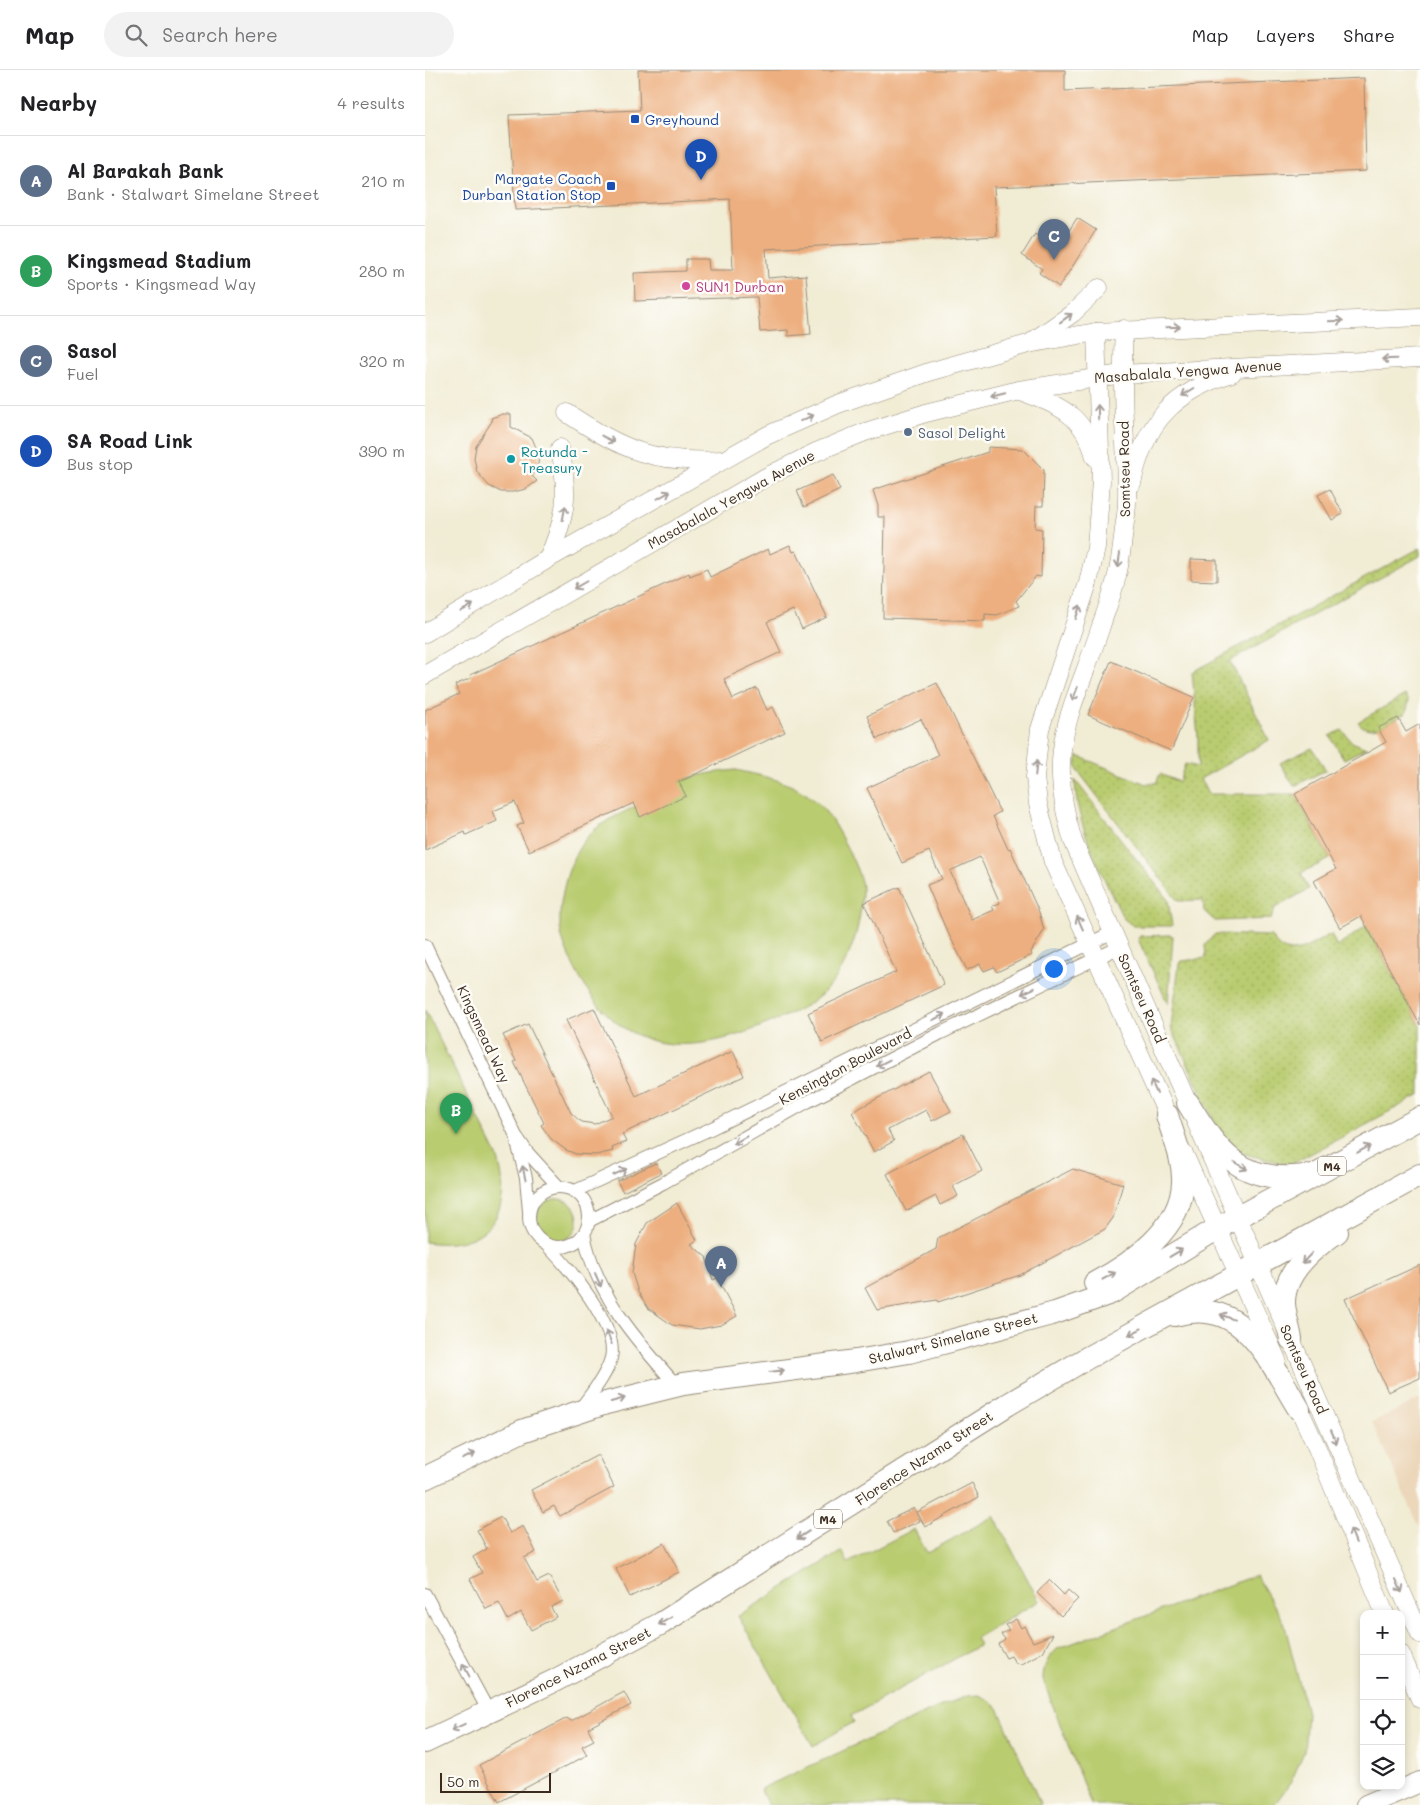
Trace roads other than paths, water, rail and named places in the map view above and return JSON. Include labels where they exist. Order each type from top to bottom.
[{"type":"highway","points":[[1188,1103],[1208,1136],[1235,1163],[1248,1171],[1277,1178],[1317,1175]]},
{"type":"highway","points":[[1055,1313],[1078,1292],[1114,1274],[1138,1255],[1156,1239],[1169,1222],[1179,1203],[1183,1184],[1182,1164],[1167,1115]]},
{"type":"highway","name":"Stalwart Simelane Street","points":[[425,1478],[522,1431],[579,1411],[677,1385],[909,1352],[1055,1313],[1111,1293],[1228,1223],[1420,1118]]},
{"type":"highway","points":[[1291,1339],[1284,1305],[1285,1292],[1290,1278],[1298,1267],[1334,1234],[1418,1176]]},
{"type":"highway","name":"M4","points":[[1249,1270],[1418,1176]]},
{"type":"highway","name":"Florence Nzama Street","points":[[425,1742],[556,1680],[670,1619],[1007,1405],[1158,1319],[1249,1270]]},
{"type":"highway","points":[[1158,1319],[1184,1312],[1201,1312],[1218,1314],[1235,1320],[1249,1331],[1299,1409]]},
{"type":"main road","points":[[1028,344],[1073,313],[1099,288]]},
{"type":"main road","points":[[425,633],[549,559],[768,435],[838,404],[929,372],[1028,344],[1096,332],[1125,329],[1420,317]]},
{"type":"main road","name":"Somtseu Road","points":[[1125,329],[1122,374],[1126,511],[1118,572],[1100,630],[1072,703],[1060,760],[1061,790],[1073,841],[1188,1103],[1228,1223]]},
{"type":"main road","name":"Somtseu Road","points":[[1096,332],[1101,510],[1096,548],[1088,583],[1040,728],[1035,777],[1038,804],[1053,862],[1167,1115],[1228,1223],[1249,1270],[1299,1409],[1317,1448],[1383,1610]]},
{"type":"main road","name":"Masabalala Yengwa Avenue","points":[[425,675],[766,477],[816,452],[865,432],[926,413],[1019,390],[1097,376],[1420,358]]},
{"type":"main road","points":[[1126,511],[1140,454],[1150,431],[1163,413],[1178,399],[1197,387],[1249,367]]},
{"type":"main road","points":[[1019,390],[1069,413],[1082,427],[1092,446],[1095,458],[1101,510]]},
{"type":"main road","points":[[567,413],[598,434],[645,454],[681,461],[726,460]]},
{"type":"main road","points":[[549,559],[565,515],[565,477],[560,448]]},
{"type":"main road","name":"Somtseu Road","points":[[1249,1270],[1291,1339],[1420,1634]]},
{"type":"main road","points":[[1401,1655],[1420,1699]]},
{"type":"main road","points":[[1366,1805],[1420,1782]]},
{"type":"street","name":"Kensington Boulevard","points":[[575,1191],[1116,939]]},
{"type":"street","name":"Kingsmead Way","points":[[425,945],[516,1136],[527,1152],[558,1186]]},
{"type":"street","name":"Kensington Boulevard","points":[[589,1221],[1093,950]]},
{"type":"street","name":"Kingsmead Way","points":[[516,1136],[526,1178],[529,1211]]},
{"type":"street","points":[[546,1244],[553,1247],[569,1246],[584,1234],[589,1221],[586,1204],[575,1191],[558,1186],[542,1191],[536,1196],[529,1211],[530,1227],[533,1234],[546,1244],[561,1260],[588,1295],[612,1346],[608,1366],[579,1411]]},
{"type":"street","points":[[584,1234],[589,1259],[601,1286],[631,1333],[677,1385]]},
{"type":"street","points":[[425,1594],[489,1712]]},
{"type":"place","name":"Greyhound","points":[[635,119]]},
{"type":"place","name":"SA Road Link","points":[[701,180]]},
{"type":"place","name":"Margate Coach Durban Station Stop","points":[[611,186]]},
{"type":"place","name":"Sasol","points":[[1054,260]]},
{"type":"place","name":"SUN1 Durban","points":[[686,286]]},
{"type":"place","name":"Sasol Delight","points":[[908,432]]},
{"type":"place","name":"Rotunda - Treasury","points":[[511,459]]},
{"type":"place","name":"Kingsmead Stadium","points":[[456,1134]]},
{"type":"place","name":"Al Barakah Bank","points":[[721,1287]]}]
